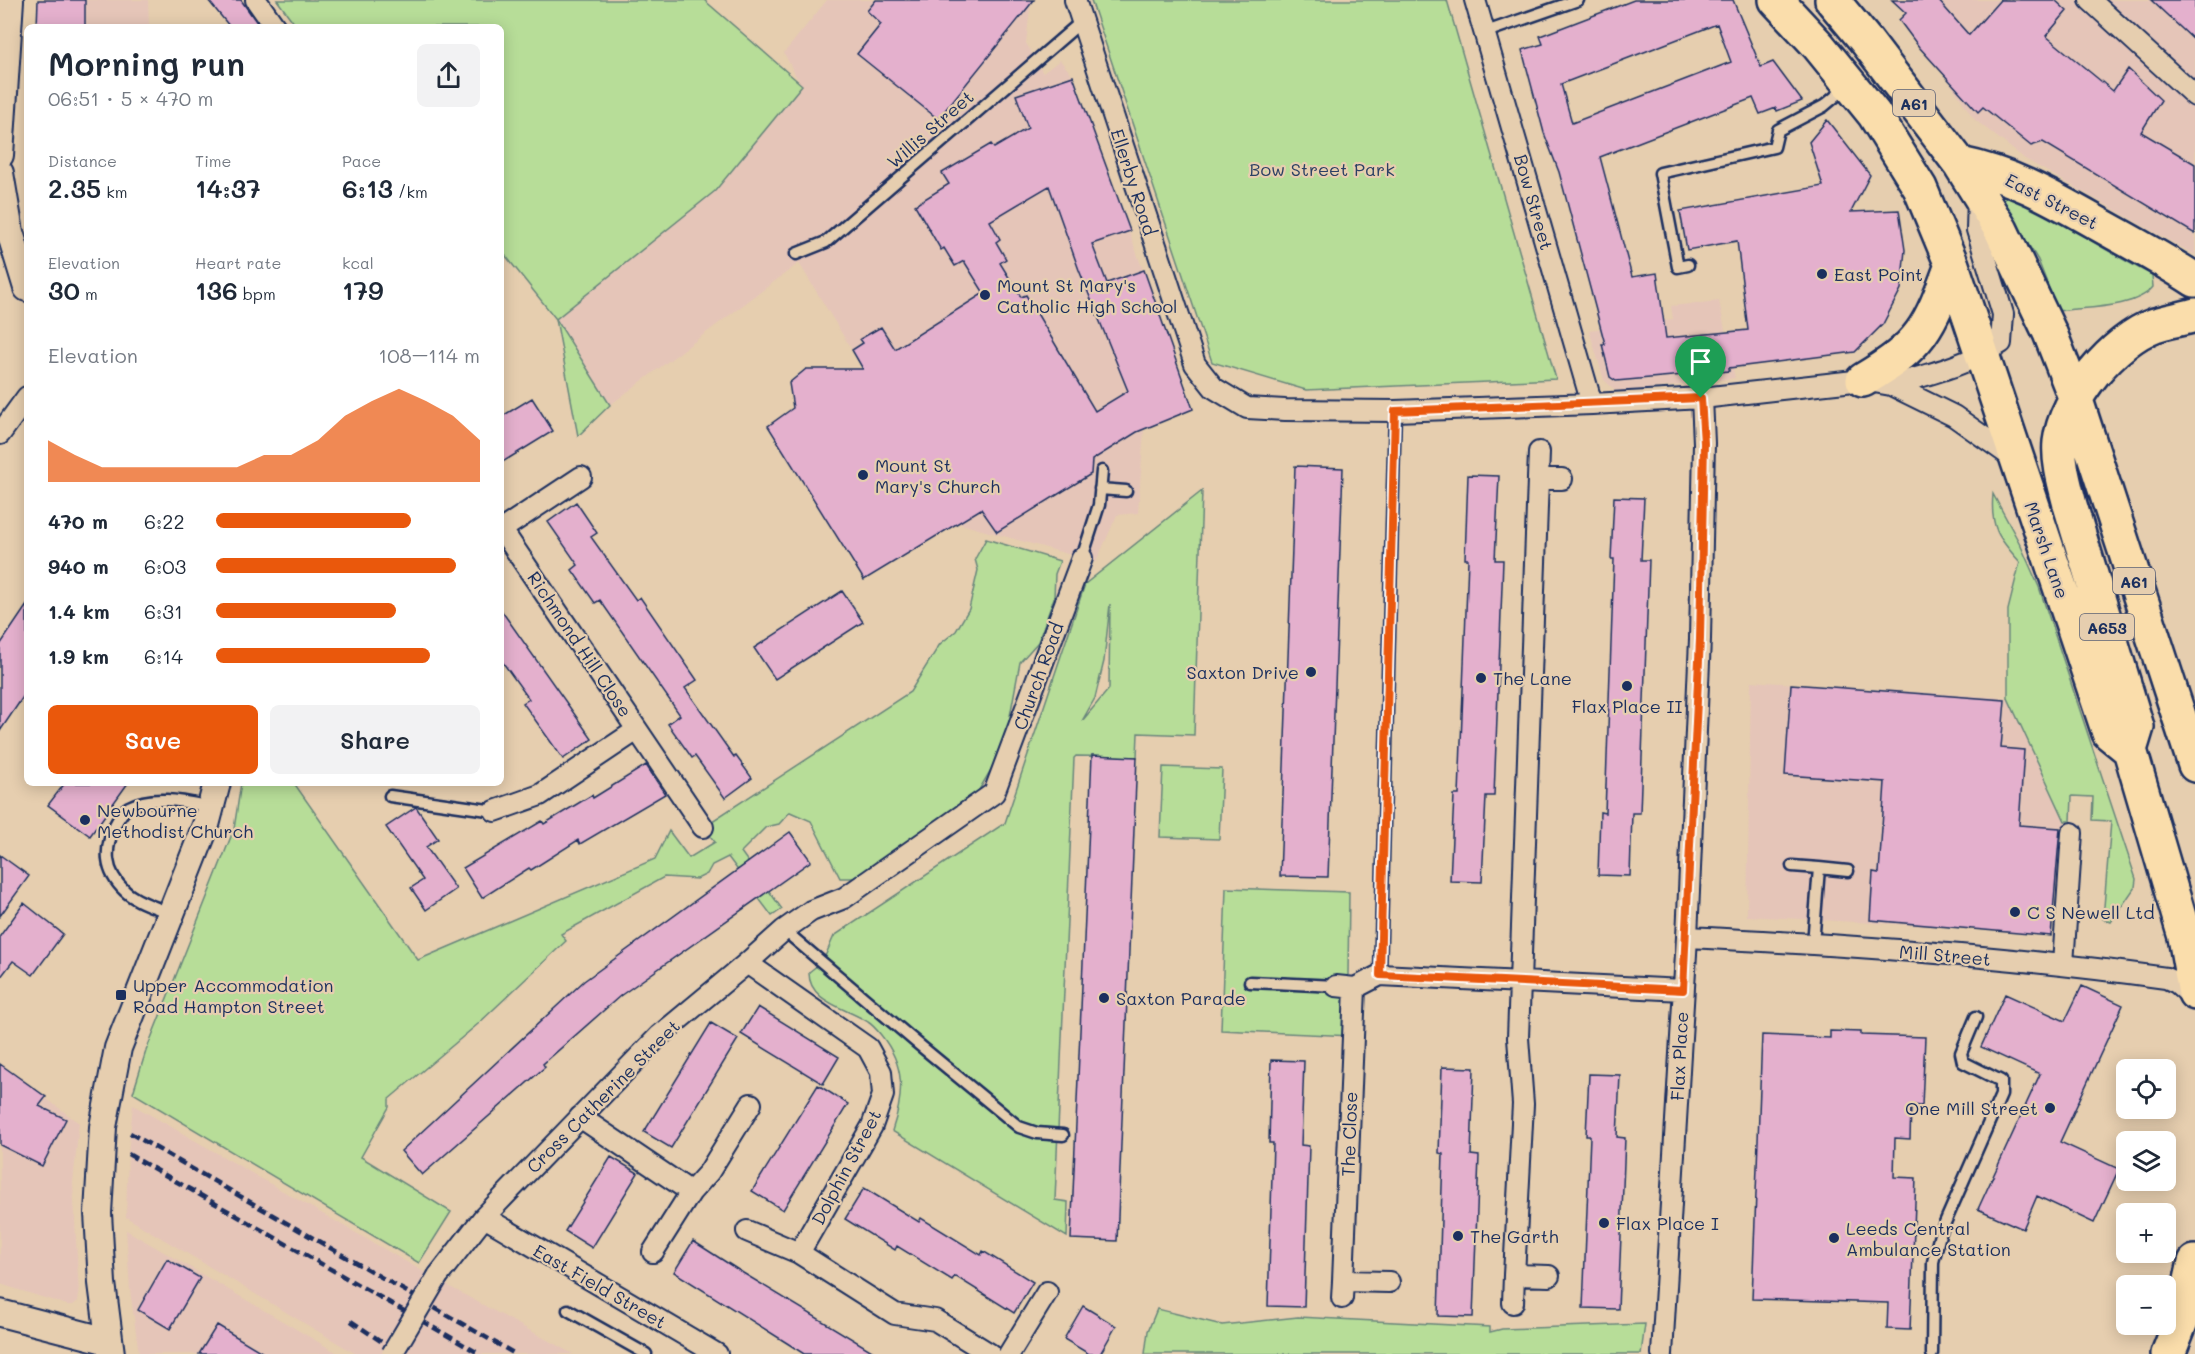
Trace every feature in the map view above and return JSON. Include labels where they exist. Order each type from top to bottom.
[{"type":"highway","name":"A61","points":[[1776,0],[1850,84]]},
{"type":"highway","name":"A61","points":[[1832,0],[1867,42],[1979,190],[2001,230],[2050,333],[2075,397],[2195,765]]},
{"type":"highway","name":"Marsh Lane","points":[[1850,84],[1874,114],[1920,188],[1952,265],[2109,733],[2130,750]]},
{"type":"highway","name":"East Street","points":[[1960,164],[1986,169],[2027,184],[2194,279]]},
{"type":"highway","points":[[1877,382],[1925,330],[1952,265]]},
{"type":"highway","name":"A653","points":[[2130,750],[2136,728],[2070,505],[2062,470],[2060,441],[2075,397],[2112,352],[2153,326],[2195,315]]},
{"type":"highway","points":[[2130,750],[2185,937],[2195,993]]},
{"type":"highway","points":[[2168,1354],[2183,1316],[2195,1262]]},
{"type":"street","points":[[0,155],[10,0]]},
{"type":"street","points":[[256,0],[273,24]]},
{"type":"street","name":"Ellerby Road","points":[[1075,0],[1195,364],[1214,388],[1246,408],[1395,411],[1592,405],[1701,398],[1877,382],[1945,370],[1982,356]]},
{"type":"street","name":"Bow Street","points":[[1476,0],[1592,405]]},
{"type":"street","points":[[2101,3],[2195,96]]},
{"type":"street","points":[[0,173],[10,232],[24,278]]},
{"type":"street","points":[[1979,190],[1977,230],[2003,314],[2004,325],[2001,343],[1982,356]]},
{"type":"street","points":[[1877,382],[1954,416],[2016,461]]},
{"type":"street","name":"Flax Place","points":[[1662,1354],[1687,937],[1700,639],[1704,443],[1701,398]]},
{"type":"street","points":[[0,434],[24,401]]},
{"type":"street","points":[[1513,1303],[1523,1104],[1518,1051],[1539,453]]},
{"type":"street","points":[[504,529],[581,477]]},
{"type":"street","points":[[1538,479],[1562,479]]},
{"type":"street","name":"Richmond Hill Close","points":[[504,533],[703,827]]},
{"type":"street","name":"Church Road","points":[[994,793],[1082,558]]},
{"type":"street","name":"Richmond Hill Close","points":[[495,811],[540,795],[637,730]]},
{"type":"street","points":[[0,1313],[110,1348],[98,1213],[103,1127],[118,1048],[206,825],[216,786]]},
{"type":"street","name":"Cross Catherine Street","points":[[392,1354],[438,1276],[484,1217],[658,1036],[784,930],[811,911],[844,898],[994,793]]},
{"type":"street","points":[[2063,964],[2072,833]]},
{"type":"street","name":"Mill Street","points":[[1687,937],[1813,944],[2063,964],[2166,978],[2177,983],[2195,999]]},
{"type":"street","name":"Dolphin Street","points":[[747,963],[868,1048],[881,1072],[883,1095],[872,1126],[799,1253]]},
{"type":"street","points":[[1345,987],[1380,975],[1683,990]]},
{"type":"street","name":"The Close","points":[[1345,987],[1343,1289],[1389,1282]]},
{"type":"street","points":[[652,1252],[691,1192],[709,1172],[751,1104]]},
{"type":"street","points":[[580,1117],[691,1192]]},
{"type":"street","name":"East Field Street","points":[[484,1217],[717,1354]]},
{"type":"street","points":[[747,1231],[799,1253],[895,1314],[935,1320],[990,1354]]},
{"type":"street","points":[[1514,1275],[1549,1276]]},
{"type":"street","points":[[1009,1354],[1047,1292]]},
{"type":"lane","points":[[1486,32],[1578,0]]},
{"type":"lane","name":"Willis Street","points":[[796,254],[826,242],[1081,22]]},
{"type":"lane","points":[[1688,265],[1678,267],[1660,172],[1774,147],[1778,130],[1824,106],[1850,84]]},
{"type":"lane","points":[[1380,975],[1395,411]]},
{"type":"lane","points":[[1082,558],[1099,505],[1102,471]]},
{"type":"lane","points":[[1101,489],[1126,491]]},
{"type":"lane","name":"Richmond Hill Close","points":[[390,796],[495,811]]},
{"type":"lane","points":[[171,914],[126,892],[110,871],[107,844],[117,820],[129,807],[153,801],[179,801],[211,807]]},
{"type":"lane","points":[[1791,866],[1848,871]]},
{"type":"lane","points":[[1813,944],[1819,868]]},
{"type":"lane","points":[[784,930],[1012,1121],[1037,1133],[1063,1135]]},
{"type":"lane","points":[[1250,982],[1345,987]]},
{"type":"lane","points":[[1932,1354],[1933,1262],[1940,1234],[2001,1095],[2001,1081],[1963,1062],[1961,1053],[1976,1017]]},
{"type":"lane","points":[[568,1310],[646,1354]]},
{"type":"shaded area","points":[[38,0],[148,0],[149,24],[38,24]]},
{"type":"shaded area","name":"Mount St Mary's Catholic High School","points":[[827,0],[1031,0],[1026,43],[1043,73],[1060,60],[1073,76],[1193,409],[1144,429],[1138,513],[1117,515],[1096,562],[957,523],[799,263],[610,405],[556,319],[715,191],[801,86],[784,53]]},
{"type":"shaded area","points":[[1892,0],[2195,0],[2195,255],[2025,159],[1974,119],[1900,7]]},
{"type":"shaded area","points":[[1719,301],[1735,378],[1625,392],[1615,390],[1604,380],[1589,330],[1673,319],[1671,306]]},
{"type":"shaded area","points":[[1751,681],[2008,698],[2065,821],[2050,933],[1747,916]]},
{"type":"shaded area","points":[[0,1064],[79,1123],[73,1183],[79,1295],[78,1301],[73,1305],[0,1284]]},
{"type":"shaded area","points":[[133,1105],[452,1288],[573,1354],[356,1354],[126,1217],[128,1154]]},
{"type":"shaded area","points":[[126,1230],[339,1354],[139,1354],[130,1290]]},
{"type":"green space","points":[[277,0],[704,0],[802,85],[715,191],[556,319],[504,254],[504,24],[295,24]]},
{"type":"green space","name":"Bow Street Park","points":[[1091,0],[1447,0],[1556,379],[1306,390],[1212,362]]},
{"type":"green space","points":[[2000,192],[2039,211],[2152,275],[2153,287],[2145,294],[2122,303],[2058,311],[2038,260],[1999,197]]},
{"type":"green space","points":[[556,319],[610,405],[578,436]]},
{"type":"green space","points":[[1202,491],[1194,735],[1138,733],[1137,757],[1076,756],[1074,758],[1055,1200],[1068,1202],[1067,1237],[892,1131],[900,1093],[899,1070],[895,1058],[878,1031],[870,1023],[830,1003],[815,990],[810,982],[809,972],[823,961],[834,936],[1005,823],[1085,584]],"holes":[[[1110,604],[1109,689],[1082,721],[1095,698],[1104,661]]]},
{"type":"green space","points":[[1993,494],[2020,544],[2039,587],[2136,879],[2135,887],[2111,922],[2103,919],[2111,821],[2092,820],[2093,797],[2072,796],[2071,821],[2065,821],[2008,698],[2008,610],[2020,562],[2001,539],[1994,524]]},
{"type":"green space","points":[[986,539],[1060,561],[1055,574],[1054,598],[1038,642],[1020,662],[1008,727],[992,768],[979,790],[962,807],[854,878],[840,878],[811,821],[790,812],[779,824],[766,827],[741,852],[782,909],[772,916],[728,857],[712,865],[707,874],[697,879],[664,877],[561,934],[566,941],[478,1024],[389,1099],[389,1107],[361,1157],[451,1212],[419,1263],[133,1093],[146,1051],[234,829],[241,786],[296,786],[418,960],[655,859],[669,831],[689,858],[715,842],[703,827],[910,692],[940,644],[956,631],[969,609],[978,570],[975,559]]},
{"type":"green space","points":[[1163,767],[1222,769],[1219,839],[1160,837]]},
{"type":"green space","points":[[1226,888],[1349,892],[1348,975],[1355,988],[1353,1036],[1221,1030]]},
{"type":"green space","points":[[1157,1309],[1222,1325],[1298,1317],[1490,1327],[1490,1332],[1502,1329],[1645,1324],[1641,1354],[1145,1354],[1148,1331]]},
{"type":"building","points":[[38,0],[85,0],[85,24],[37,24]]},
{"type":"building","points":[[208,0],[241,0],[258,24],[228,24]]},
{"type":"building","points":[[876,0],[1034,0],[938,119],[857,54],[881,24],[867,11]]},
{"type":"building","points":[[1634,0],[1733,0],[1761,67],[1773,62],[1802,101],[1777,111],[1776,108],[1760,114],[1753,98],[1600,157],[1632,277],[1657,273],[1666,338],[1748,330],[1737,241],[1687,250],[1680,211],[1823,186],[1809,142],[1827,120],[1870,175],[1851,212],[1899,210],[1905,250],[1901,289],[1883,324],[1855,352],[1729,368],[1729,371],[1616,381],[1610,377],[1602,344],[1605,344],[1559,172],[1544,133],[1522,50],[1543,44],[1540,36]],"holes":[[[1717,24],[1731,62],[1572,123],[1561,84]]]},
{"type":"building","points":[[1892,0],[1938,0],[1969,35],[2000,0],[2055,0],[2067,11],[2046,36],[2113,91],[2128,69],[2161,100],[2141,132],[2195,164],[2195,234],[2043,142],[2031,146],[1983,107],[1978,112],[1919,47],[1899,20],[1906,13]]},
{"type":"building","points":[[2151,0],[2195,0],[2195,41]]},
{"type":"building","points":[[1073,76],[1130,231],[1092,244],[1107,283],[1144,270],[1193,409],[1137,432],[1092,460],[1091,474],[997,532],[981,509],[864,580],[768,426],[793,408],[789,383],[806,369],[863,369],[852,350],[863,343],[860,339],[881,327],[895,349],[984,293],[964,261],[955,266],[944,248],[941,250],[915,205],[949,184],[942,173],[991,144],[994,148],[1028,128],[1016,95]],"holes":[[[1049,186],[1079,270],[1128,391],[1095,411],[1026,295],[1021,297],[1000,263],[1006,259],[996,242],[1000,239],[990,221]]]},
{"type":"building","points":[[532,398],[553,431],[504,461],[504,415]]},
{"type":"building","name":"Saxton Drive","points":[[1295,466],[1343,468],[1328,877],[1280,876]]},
{"type":"building","name":"The Lane","points":[[1468,475],[1499,476],[1495,560],[1503,560],[1494,796],[1486,796],[1482,882],[1450,881],[1454,795],[1459,795],[1468,559],[1465,559]]},
{"type":"building","name":"Flax Place II","points":[[1614,497],[1644,498],[1641,560],[1649,560],[1640,813],[1632,813],[1630,876],[1598,875],[1600,812],[1605,813]]},
{"type":"building","points":[[576,502],[597,533],[591,537],[636,600],[640,597],[697,680],[685,688],[734,757],[736,756],[752,778],[725,798],[695,756],[692,758],[668,724],[680,715],[600,600],[595,603],[572,570],[578,565],[548,522]]},
{"type":"building","points":[[842,591],[863,622],[775,679],[754,648]]},
{"type":"building","points":[[24,609],[24,695],[0,731],[0,645]]},
{"type":"building","points":[[504,614],[592,739],[563,759],[523,703],[529,699],[504,664]]},
{"type":"building","points":[[1791,684],[2005,700],[2001,748],[2024,750],[2019,825],[2060,828],[2051,936],[1870,920],[1873,872],[1879,873],[1885,782],[1785,775]]},
{"type":"building","name":"Saxton Parade","points":[[1092,755],[1137,757],[1117,1241],[1071,1239]]},
{"type":"building","points":[[646,765],[665,794],[580,844],[578,840],[482,898],[463,868],[542,821],[544,824],[592,795],[593,798]]},
{"type":"building","name":"Newbourne Methodist Church","points":[[63,786],[126,786],[90,836],[48,805]]},
{"type":"building","points":[[416,807],[438,839],[426,847],[456,889],[426,910],[411,888],[423,880],[386,827]]},
{"type":"building","points":[[790,832],[811,861],[620,996],[543,1064],[545,1067],[422,1175],[401,1151],[584,981]]},
{"type":"building","points":[[0,855],[29,876],[0,916]]},
{"type":"building","points":[[24,903],[63,934],[33,975],[13,961],[0,978],[0,936]]},
{"type":"building","name":"One Mill Street","points":[[2082,986],[2123,1005],[2060,1142],[2116,1168],[2116,1175],[2094,1223],[2037,1196],[2023,1229],[1978,1209],[2040,1074],[1981,1047],[2005,994],[2065,1021]]},
{"type":"building","points":[[758,1007],[839,1057],[823,1084],[741,1034]]},
{"type":"building","points":[[711,1023],[738,1039],[671,1148],[644,1132]]},
{"type":"building","name":"Leeds Central Ambulance Station","points":[[1830,1031],[1861,1032],[1861,1035],[1925,1037],[1922,1106],[1911,1105],[1910,1139],[1895,1138],[1894,1177],[1916,1178],[1910,1330],[1887,1329],[1888,1303],[1752,1299],[1762,1035],[1830,1038]]},
{"type":"building","points":[[1271,1060],[1304,1061],[1301,1145],[1309,1146],[1304,1307],[1268,1306],[1273,1143],[1269,1143]]},
{"type":"building","points":[[0,1064],[46,1097],[39,1106],[66,1119],[42,1166],[0,1145]]},
{"type":"building","name":"The Garth","points":[[1442,1067],[1474,1068],[1471,1155],[1479,1156],[1473,1317],[1438,1316],[1443,1154],[1439,1153]]},
{"type":"building","name":"Flax Place I","points":[[1589,1074],[1620,1075],[1617,1137],[1625,1138],[1618,1309],[1583,1308],[1590,1136],[1586,1136]]},
{"type":"building","points":[[818,1085],[848,1104],[783,1210],[752,1191]]},
{"type":"building","points":[[611,1157],[638,1173],[592,1248],[565,1231]]},
{"type":"building","points":[[864,1188],[919,1222],[921,1218],[981,1255],[983,1251],[1033,1282],[1014,1313],[955,1276],[952,1280],[897,1246],[895,1250],[845,1219]]},
{"type":"building","points":[[693,1241],[877,1354],[804,1354],[674,1272]]},
{"type":"building","points":[[167,1259],[200,1278],[170,1329],[138,1310]]},
{"type":"building","points":[[1083,1306],[1116,1326],[1100,1354],[1089,1354],[1064,1339]]},
{"type":"building","points":[[217,1325],[265,1354],[199,1354]]},
{"type":"railway","points":[[130,1133],[515,1354]]},
{"type":"railway","points":[[128,1154],[480,1354]]},
{"type":"railway","points":[[351,1321],[400,1354]]},
{"type":"place","name":"East Point","points":[[1822,274]]},
{"type":"place","name":"Mount St Mary's Catholic High School","points":[[985,295]]},
{"type":"place","name":"Mount St Mary's Church","points":[[863,475]]},
{"type":"place","name":"Saxton Drive","points":[[1311,672]]},
{"type":"place","name":"The Lane","points":[[1481,678]]},
{"type":"place","name":"Flax Place II","points":[[1627,686]]},
{"type":"place","name":"Newbourne Methodist Church","points":[[85,820]]},
{"type":"place","name":"C S Newell Ltd","points":[[2015,912]]},
{"type":"place","name":"Upper Accommodation Road Hampton Street","points":[[121,995]]},
{"type":"place","name":"Saxton Parade","points":[[1104,998]]},
{"type":"place","name":"One Mill Street","points":[[2050,1108]]},
{"type":"place","name":"Flax Place I","points":[[1604,1223]]},
{"type":"place","name":"The Garth","points":[[1458,1236]]},
{"type":"place","name":"Leeds Central Ambulance Station","points":[[1834,1238]]},
{"type":"route","points":[[1701,398],[1704,443],[1700,639],[1683,990],[1380,975],[1395,411],[1592,405],[1701,398]]}]
